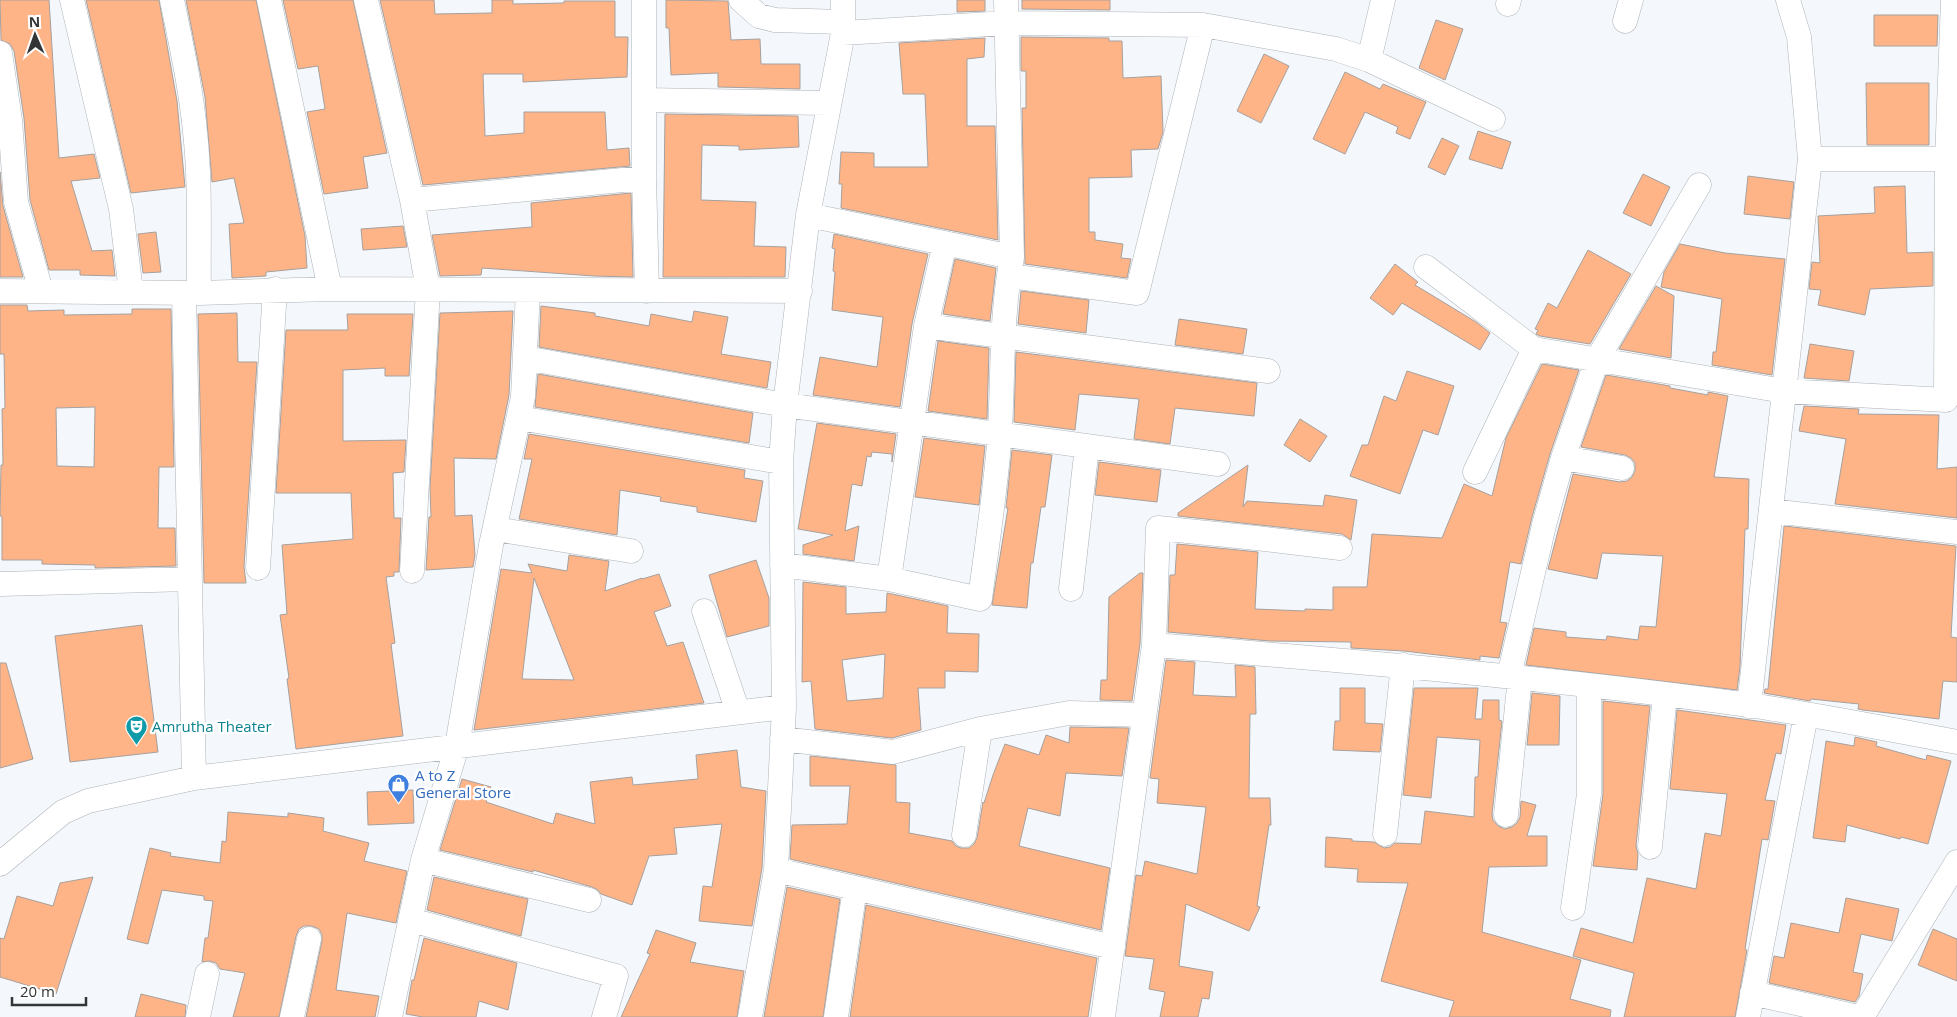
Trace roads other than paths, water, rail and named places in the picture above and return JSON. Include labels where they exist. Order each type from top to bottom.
[{"type":"street","points":[[72,0],[121,209],[131,292]]},
{"type":"street","points":[[172,0],[188,82],[195,133],[198,183],[192,293],[190,579],[194,778]]},
{"type":"street","points":[[269,0],[330,288]]},
{"type":"street","points":[[366,0],[412,200],[428,289],[412,571]]},
{"type":"street","points":[[644,0],[644,178],[647,291]]},
{"type":"street","points":[[741,0],[759,16],[775,20],[1006,11],[1203,25],[1336,49],[1369,60],[1493,119]]},
{"type":"street","points":[[1369,60],[1383,0]]},
{"type":"street","points":[[1749,706],[1810,160],[1799,37],[1788,0]]},
{"type":"street","points":[[1426,267],[1534,348],[1784,391],[1946,400],[1952,160],[1953,0]]},
{"type":"street","points":[[782,565],[889,580],[980,599],[1000,434],[1004,337],[1011,266],[1006,11]]},
{"type":"street","points":[[750,1017],[776,870],[784,707],[781,462],[785,404],[808,214],[843,18]]},
{"type":"street","points":[[808,214],[945,243],[1011,266],[1137,293],[1203,25]]},
{"type":"street","points":[[0,53],[10,120],[16,202],[41,291]]},
{"type":"street","points":[[644,100],[829,103]]},
{"type":"street","points":[[1810,160],[1952,160]]},
{"type":"street","points":[[412,200],[644,178]]},
{"type":"street","points":[[1506,815],[1514,677],[1545,520],[1563,458],[1597,360],[1699,185]]},
{"type":"street","points":[[889,580],[926,326],[945,243]]},
{"type":"street","points":[[0,291],[192,293],[330,288],[800,291]]},
{"type":"street","points":[[258,568],[275,289]]},
{"type":"street","points":[[390,1017],[423,860],[457,746],[495,528],[523,397],[528,290]]},
{"type":"street","points":[[926,326],[1268,371]]},
{"type":"street","points":[[1475,472],[1534,348]]},
{"type":"street","points":[[525,358],[785,404],[1218,464]]},
{"type":"street","points":[[519,418],[781,462]]},
{"type":"street","points":[[1072,589],[1087,446]]},
{"type":"street","points":[[1563,458],[1622,468]]},
{"type":"street","points":[[1772,511],[1957,532]]},
{"type":"street","points":[[495,528],[631,551]]},
{"type":"street","points":[[1103,1017],[1154,645],[1158,528],[1340,548]]},
{"type":"street","points":[[0,584],[190,579]]},
{"type":"street","points":[[704,610],[738,712]]},
{"type":"street","points":[[1154,645],[1402,665],[1665,695],[1806,715],[1957,742]]},
{"type":"street","points":[[1385,834],[1402,665]]},
{"type":"street","points":[[1573,908],[1589,794],[1589,686]]},
{"type":"street","points":[[1650,847],[1665,695]]},
{"type":"street","points":[[0,864],[63,812],[88,801],[194,778],[784,707]]},
{"type":"street","points":[[782,739],[893,752],[980,729],[1069,713],[1144,715]]},
{"type":"street","points":[[1748,1017],[1806,715]]},
{"type":"street","points":[[964,834],[980,729]]},
{"type":"street","points":[[423,860],[589,900]]},
{"type":"street","points":[[1862,1017],[1957,862]]},
{"type":"street","points":[[776,870],[1113,947]]},
{"type":"street","points":[[836,1017],[855,888]]},
{"type":"street","points":[[410,920],[616,976],[604,1017]]},
{"type":"street","points":[[292,1017],[309,939]]},
{"type":"street","points":[[198,1017],[208,974]]},
{"type":"street","points":[[1752,993],[1858,1017]]},
{"type":"place","name":"Amrutha Theater","points":[[136,745]]},
{"type":"place","name":"A to Z General Store","points":[[399,803]]}]
